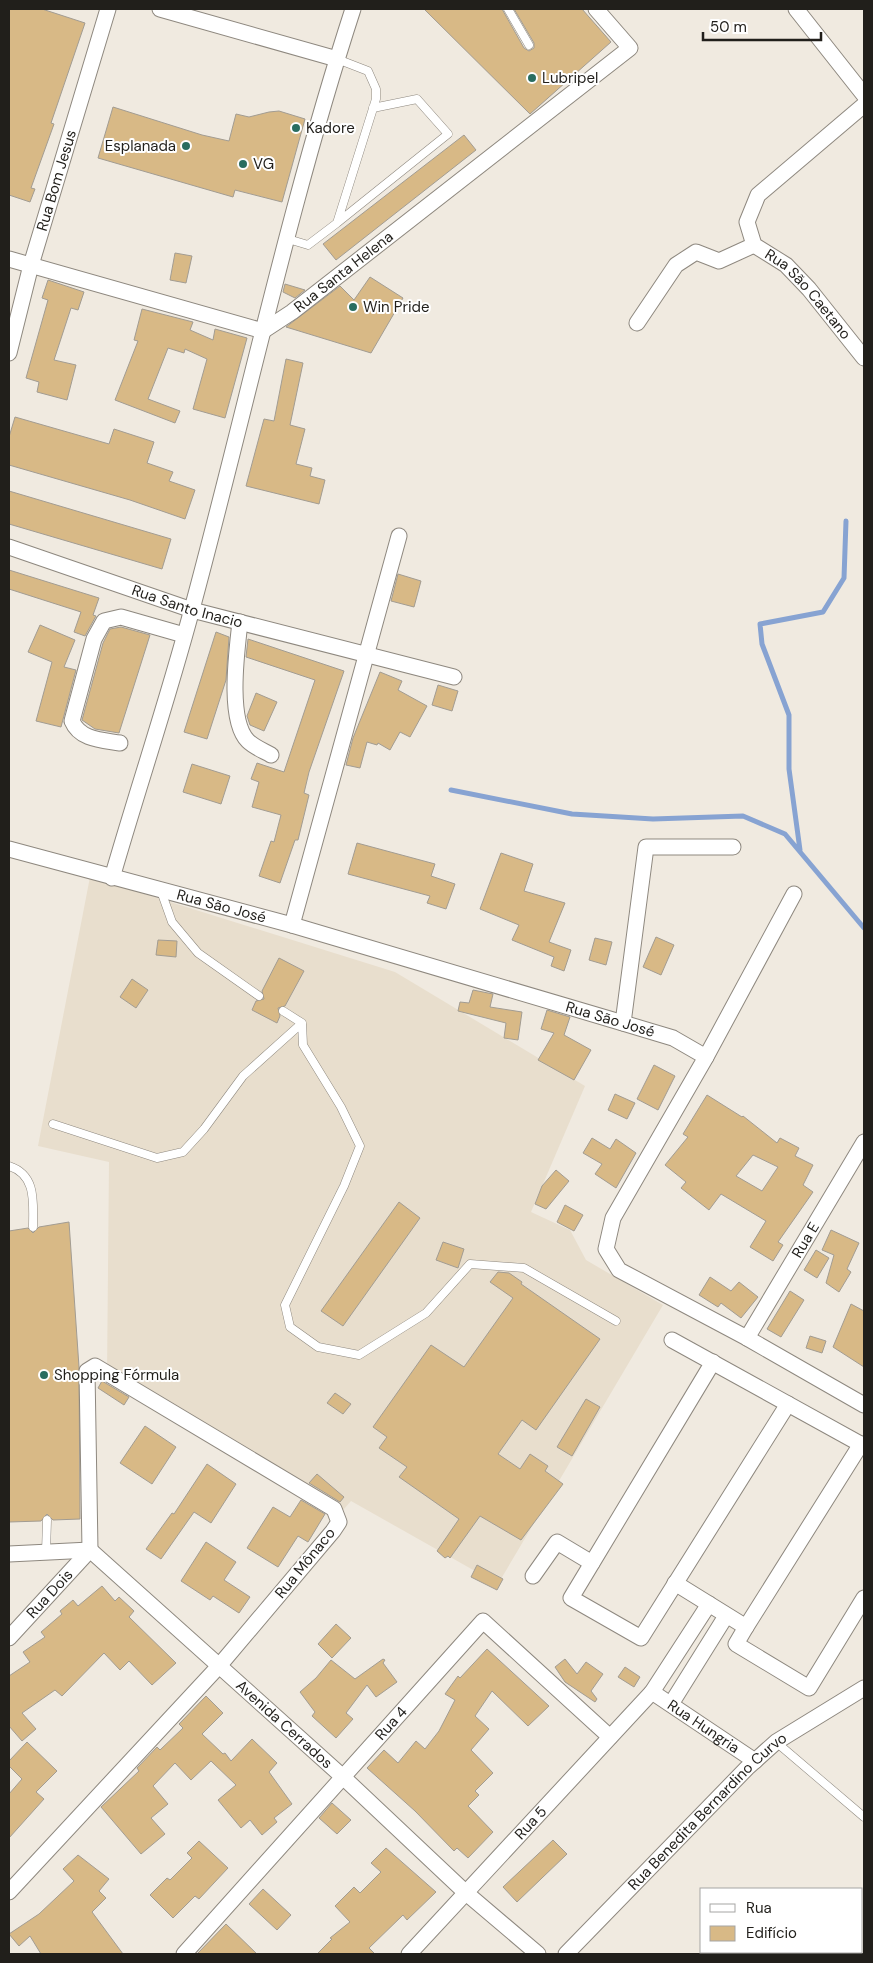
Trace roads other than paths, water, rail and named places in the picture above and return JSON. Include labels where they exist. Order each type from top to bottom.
[{"type":"street","name":"Rua Bom Jesus","points":[[9,353],[31,265],[108,9]]},
{"type":"street","points":[[160,9],[337,59]]},
{"type":"street","points":[[112,878],[192,610],[262,331],[337,59],[353,9]]},
{"type":"street","name":"Rua Santa Helena","points":[[262,331],[292,312],[630,48],[596,9]]},
{"type":"street","points":[[796,9],[864,95]]},
{"type":"street","name":"Rua São Caetano","points":[[864,105],[758,195],[747,222],[754,245],[786,265],[809,289],[864,358]]},
{"type":"street","points":[[637,323],[676,265],[696,252],[719,261],[754,245]]},
{"type":"street","points":[[9,259],[262,331]]},
{"type":"street","points":[[292,925],[399,536]]},
{"type":"street","name":"Rua Santo Inacio","points":[[9,547],[192,610],[454,677]]},
{"type":"street","points":[[120,743],[83,735],[75,729],[72,721],[94,638],[104,621],[121,617],[184,635]]},
{"type":"street","points":[[240,622],[236,669],[238,719],[248,741],[271,755]]},
{"type":"street","points":[[623,1023],[646,847],[733,847]]},
{"type":"street","name":"Rua São José","points":[[9,849],[292,925],[623,1023],[672,1038],[706,1057]]},
{"type":"street","points":[[794,894],[706,1057],[612,1218],[606,1249],[619,1270],[747,1338],[864,1405]]},
{"type":"street","name":"Rua E","points":[[747,1338],[864,1142]]},
{"type":"street","points":[[672,1340],[862,1445],[736,1644],[808,1688],[864,1598]]},
{"type":"street","points":[[713,1362],[571,1598],[641,1638],[788,1404]]},
{"type":"street","name":"Rua Mônaco","points":[[9,1892],[219,1666],[333,1531],[338,1522],[334,1509],[95,1366],[87,1371],[90,1550]]},
{"type":"street","points":[[533,1576],[557,1542],[592,1563]]},
{"type":"street","points":[[9,1554],[90,1550]]},
{"type":"street","name":"Rua Dois","points":[[9,1638],[90,1550]]},
{"type":"street","name":"Avenida Cerrados","points":[[90,1550],[343,1777],[465,1892],[538,1954]]},
{"type":"street","points":[[675,1583],[746,1627]]},
{"type":"street","name":"Rua 5","points":[[410,1954],[465,1892],[652,1692],[709,1604]]},
{"type":"street","points":[[671,1704],[726,1616]]},
{"type":"street","name":"Rua 4","points":[[184,1954],[483,1620],[610,1737]]},
{"type":"street","name":"Rua Benedita Bernardino Curvo","points":[[566,1954],[755,1761],[776,1742],[864,1688]]},
{"type":"street","name":"Rua Hungria","points":[[652,1692],[755,1761]]},
{"type":"lane","points":[[508,9],[529,45]]},
{"type":"lane","points":[[337,59],[368,71],[376,89],[373,108],[337,223]]},
{"type":"lane","points":[[288,239],[308,245],[448,134],[416,99],[373,108]]},
{"type":"lane","points":[[161,891],[172,922],[198,953],[259,996]]},
{"type":"lane","points":[[283,1011],[302,1023]]},
{"type":"lane","points":[[53,1124],[157,1158],[183,1152],[204,1129],[243,1076],[302,1023]]},
{"type":"lane","points":[[302,1023],[303,1045],[340,1107],[360,1146],[344,1186],[284,1305],[290,1327],[318,1347],[359,1355],[426,1313],[470,1264],[524,1268],[616,1321]]},
{"type":"lane","points":[[9,1166],[27,1177],[33,1192],[33,1227]]},
{"type":"lane","points":[[46,1552],[47,1520]]},
{"type":"lane","points":[[776,1742],[864,1817]]},
{"type":"waterway","points":[[800,850],[789,769],[789,715],[762,644],[760,624],[823,612],[844,578],[846,521]]},
{"type":"waterway","points":[[451,790],[572,814],[653,819],[743,816],[785,834],[864,928]]},
{"type":"place","name":"Lubripel","points":[[532,78]]},
{"type":"place","name":"Kadore","points":[[296,128]]},
{"type":"place","name":"Esplanada","points":[[186,146]]},
{"type":"place","name":"VG","points":[[243,164]]},
{"type":"place","name":"Win Pride","points":[[353,307]]},
{"type":"place","name":"Shopping Fórmula","points":[[44,1375]]}]
